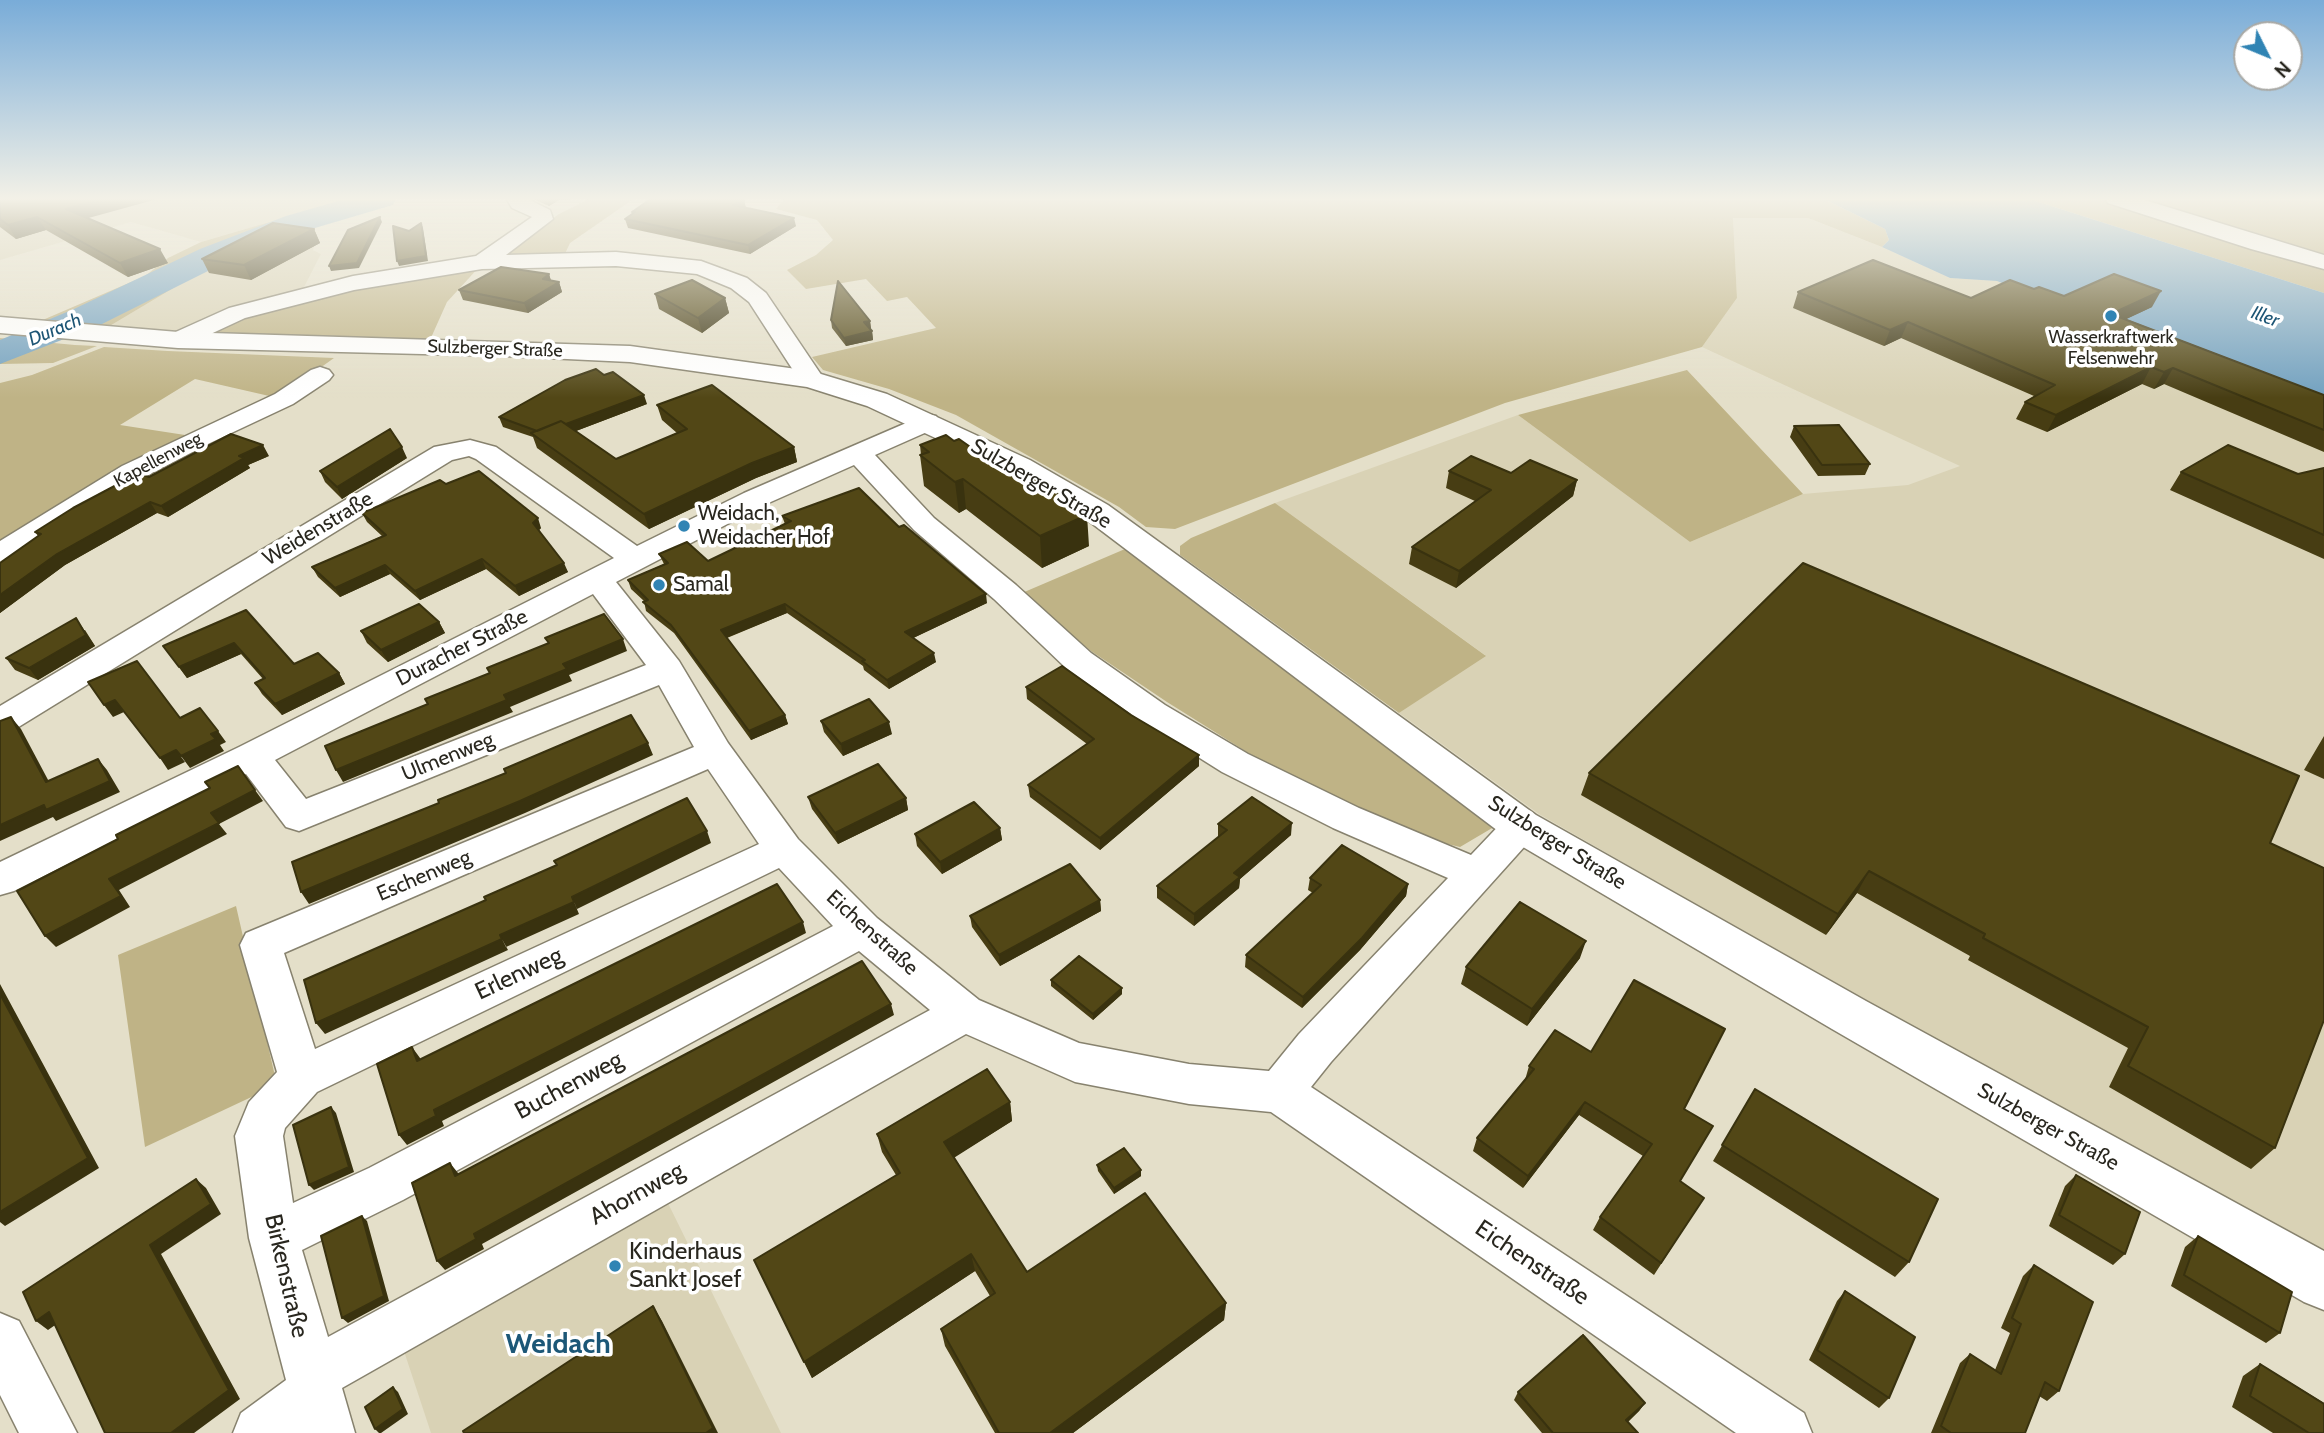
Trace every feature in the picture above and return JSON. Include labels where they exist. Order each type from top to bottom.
[{"type":"street","name":"Sulzberger Straße","points":[[178,340],[226,317],[274,302],[354,283],[464,265]]},
{"type":"street","name":"Sulzberger Straße","points":[[671,265],[701,268],[740,283],[758,298],[811,379]]},
{"type":"street","name":"Sulzberger Straße","points":[[0,325],[178,340],[630,354],[811,379],[877,400],[1019,466],[1097,512],[1521,826],[1849,1015],[2324,1282]]},
{"type":"street","name":"Kapellenweg","points":[[0,554],[132,472],[200,437],[284,399],[320,375]]},
{"type":"street","name":"Duracher Straße","points":[[0,880],[252,756],[634,558],[754,499],[927,422]]},
{"type":"street","name":"Weidenstraße","points":[[0,722],[444,453],[470,448],[486,453],[634,558]]},
{"type":"street","points":[[858,453],[924,524],[1005,592],[1079,662],[1235,763],[1346,818],[1475,873]]},
{"type":"street","name":"Eichenstraße","points":[[597,578],[667,669],[715,751],[784,849],[862,930],[964,1013],[1075,1062],[1189,1084],[1280,1092],[1784,1433]]},
{"type":"street","name":"Ulmenweg","points":[[252,756],[299,817],[667,669]]},
{"type":"street","name":"Eschenweg","points":[[302,1078],[261,945],[715,751]]},
{"type":"street","points":[[1280,1092],[1315,1048],[1521,826]]},
{"type":"street","name":"Erlenweg","points":[[265,1117],[302,1078],[784,849]]},
{"type":"street","name":"Buchenweg","points":[[274,1238],[386,1184],[862,930]]},
{"type":"street","name":"Ahornweg","points":[[261,1433],[964,1013]]},
{"type":"street","name":"Birkenstraße","points":[[265,1117],[259,1136],[274,1238],[318,1400]]},
{"type":"street","points":[[0,1339],[49,1433]]},
{"type":"shaded area","points":[[159,265],[214,265],[108,327],[38,322],[145,276]]},
{"type":"shaded area","points":[[214,265],[315,265],[302,291],[182,333],[108,327]]},
{"type":"shaded area","points":[[481,265],[447,302],[430,340],[196,334],[275,304]]},
{"type":"shaded area","points":[[797,265],[1735,265],[1737,298],[1702,347],[1505,403],[1175,529],[1146,527],[1119,507],[956,415],[889,389],[823,370],[812,357],[936,328],[907,297],[887,301],[866,279],[806,289],[787,270]]},
{"type":"shaded area","points":[[1735,265],[1921,265],[1950,278],[1997,281],[2324,414],[2324,1265],[1539,814],[1399,713],[1485,655],[1275,503],[1518,415],[1690,542],[1803,494],[1908,485],[1960,466],[1702,347],[1737,298]]},
{"type":"shaded area","points":[[2236,265],[2324,265],[2324,293]]},
{"type":"shaded area","points":[[0,338],[97,346],[53,363],[0,364]]},
{"type":"shaded area","points":[[104,347],[334,358],[278,398],[195,379],[120,425],[198,437],[0,551],[0,383],[32,375]]},
{"type":"shaded area","points":[[1687,370],[1803,494],[1690,542],[1518,415]]},
{"type":"shaded area","points":[[1275,503],[1486,656],[1399,713],[1180,555],[1180,546],[1191,538]]},
{"type":"shaded area","points":[[1125,549],[1390,749],[1499,824],[1460,847],[1431,840],[1355,810],[1250,754],[1167,702],[1091,651],[1022,593]]},
{"type":"shaded area","points":[[236,906],[277,1085],[145,1147],[118,955]]},
{"type":"shaded area","name":"Kinderhaus Sankt Josef","points":[[663,1193],[781,1433],[431,1433],[400,1339]]},
{"type":"water","name":"Iller","points":[[1921,265],[2236,265],[2324,293],[2324,414],[1997,281],[1950,278]]},
{"type":"building","points":[[1862,265],[1886,265],[1971,298],[2010,280],[2064,296],[2114,274],[2161,291],[2111,314],[2324,395],[2324,430],[2173,368],[2164,372],[2151,367],[2056,415],[2025,402],[2055,385],[1908,322],[1890,330],[1798,292]]},
{"type":"building","points":[[501,267],[549,274],[543,279],[559,282],[524,303],[459,290]]},
{"type":"building","points":[[692,280],[725,298],[698,318],[655,294]]},
{"type":"building","points":[[838,281],[870,321],[864,322],[872,331],[844,338],[831,320]]},
{"type":"building","points":[[596,369],[604,375],[613,372],[644,395],[566,424],[561,421],[537,431],[499,417],[565,380]]},
{"type":"building","points":[[712,385],[794,447],[752,463],[644,514],[531,433],[561,421],[616,459],[687,429],[657,405]]},
{"type":"building","points":[[1839,425],[1870,464],[1822,465],[1794,426]]},
{"type":"building","points":[[390,429],[402,447],[337,487],[320,471]]},
{"type":"building","points":[[231,434],[263,445],[239,456],[244,458],[161,506],[150,502],[57,554],[0,595],[0,563],[41,534],[35,532],[73,508],[139,473],[149,477]]},
{"type":"building","points":[[946,435],[954,441],[959,439],[986,458],[1001,463],[1026,481],[1035,477],[1087,515],[1040,536],[963,479],[955,482],[920,455],[929,452],[920,445]]},
{"type":"building","points":[[2228,445],[2298,474],[2324,468],[2324,535],[2181,472]]},
{"type":"building","points":[[1471,456],[1511,473],[1530,460],[1577,480],[1459,571],[1412,547],[1491,490],[1449,471]]},
{"type":"building","points":[[479,471],[538,518],[533,523],[564,563],[515,586],[482,559],[415,591],[385,565],[335,588],[312,567],[386,535],[362,513],[440,480],[446,484]]},
{"type":"building","points":[[859,488],[899,527],[904,525],[986,594],[905,632],[934,653],[887,680],[862,661],[865,660],[785,604],[721,630],[785,715],[749,731],[671,625],[643,602],[648,600],[628,580],[668,563],[659,554],[687,542],[708,561],[791,521],[782,516]]},
{"type":"building","points":[[1803,563],[2299,776],[2270,843],[2324,868],[2324,1020],[2275,1148],[2128,1066],[2148,1027],[1983,938],[1985,934],[1869,871],[1838,914],[1589,773]]},
{"type":"building","points":[[419,604],[439,622],[381,650],[361,631]]},
{"type":"building","points":[[246,610],[294,664],[318,653],[339,673],[275,704],[255,683],[265,678],[234,643],[179,667],[163,646]]},
{"type":"building","points":[[604,614],[623,639],[563,664],[567,669],[504,695],[507,700],[336,770],[325,746],[428,704],[425,699],[490,673],[487,668],[549,643],[545,638]]},
{"type":"building","points":[[76,618],[86,635],[29,668],[6,658]]},
{"type":"building","points":[[137,661],[180,718],[200,708],[218,731],[211,734],[216,739],[181,756],[176,750],[160,758],[115,700],[104,705],[88,682]]},
{"type":"building","points":[[1062,666],[1131,715],[1199,755],[1100,838],[1028,785],[1094,739],[1026,687]]},
{"type":"building","points":[[869,699],[889,722],[841,744],[821,721]]},
{"type":"building","points":[[631,715],[648,743],[520,801],[301,892],[292,862],[439,803],[438,800],[506,773],[504,769]]},
{"type":"building","points":[[11,717],[46,782],[98,759],[110,781],[46,810],[44,805],[0,825],[0,721]]},
{"type":"building","points":[[878,764],[906,798],[835,833],[808,797]]},
{"type":"building","points":[[238,766],[255,790],[211,813],[219,823],[109,879],[121,896],[45,936],[17,891],[118,839],[116,835],[210,788],[205,782]]},
{"type":"building","points":[[1252,797],[1292,823],[1234,873],[1240,877],[1194,914],[1157,886],[1227,830],[1218,824]]},
{"type":"building","points":[[687,798],[707,831],[572,897],[574,902],[500,935],[502,939],[316,1023],[304,980],[486,900],[484,897],[557,865],[554,861]]},
{"type":"building","points":[[974,802],[1000,828],[940,862],[915,834]]},
{"type":"building","points":[[1342,845],[1408,884],[1362,938],[1303,997],[1246,955],[1321,885],[1310,878]]},
{"type":"building","points":[[1070,864],[1100,900],[999,955],[970,916]]},
{"type":"building","points":[[777,884],[803,922],[434,1110],[436,1116],[399,1135],[377,1064],[412,1047],[417,1061]]},
{"type":"building","points":[[1520,902],[1586,941],[1532,1009],[1466,967]]},
{"type":"building","points":[[1079,956],[1122,988],[1093,1014],[1051,980]]},
{"type":"building","points":[[862,961],[891,1004],[474,1234],[476,1239],[437,1261],[412,1183],[450,1163],[455,1176]]},
{"type":"building","points":[[1634,980],[1725,1029],[1684,1109],[1713,1126],[1680,1181],[1704,1198],[1661,1263],[1600,1217],[1652,1144],[1585,1102],[1528,1176],[1477,1138],[1534,1069],[1529,1066],[1555,1030],[1591,1052]]},
{"type":"building","points":[[0,994],[88,1158],[0,1212]]},
{"type":"building","points":[[987,1069],[1010,1102],[944,1142],[1027,1272],[1145,1193],[1226,1303],[1050,1433],[999,1433],[941,1329],[995,1293],[971,1254],[804,1362],[754,1260],[900,1173],[877,1134]]},
{"type":"building","points":[[1755,1089],[1938,1199],[1909,1262],[1722,1145]]},
{"type":"building","points":[[331,1107],[349,1167],[309,1185],[293,1125]]},
{"type":"building","points":[[1124,1148],[1141,1170],[1114,1188],[1097,1165]]},
{"type":"building","points":[[2076,1175],[2140,1212],[2125,1254],[2059,1215]]},
{"type":"building","points":[[196,1179],[211,1204],[150,1245],[229,1390],[171,1433],[105,1433],[49,1312],[36,1321],[23,1292]]},
{"type":"building","points":[[362,1216],[384,1296],[342,1318],[321,1236]]},
{"type":"building","points":[[2198,1236],[2292,1292],[2280,1333],[2184,1275]]},
{"type":"building","points":[[2034,1265],[2093,1302],[2059,1391],[2045,1382],[2025,1433],[1951,1433],[1941,1426],[1970,1354],[2001,1374],[2021,1324],[2012,1318]]},
{"type":"building","points":[[1845,1291],[1915,1337],[1889,1398],[1817,1350]]},
{"type":"building","points":[[653,1306],[713,1428],[706,1433],[464,1433],[463,1431]]},
{"type":"building","points":[[1583,1335],[1645,1403],[1626,1420],[1638,1433],[1553,1433],[1518,1392]]},
{"type":"building","points":[[2260,1364],[2324,1404],[2324,1433],[2309,1433],[2250,1396]]},
{"type":"building","points":[[393,1387],[403,1409],[375,1429],[365,1407]]},
{"type":"waterway","name":"Durach","points":[[0,353],[87,317],[194,265]]},
{"type":"place","name":"Wasserkraftwerk Felsenwehr","points":[[2111,316]]},
{"type":"place","name":"Weidach, Weidacher Hof","points":[[684,526]]},
{"type":"place","name":"Samal","points":[[659,585]]},
{"type":"place","name":"Kinderhaus Sankt Josef","points":[[615,1266]]},
{"type":"district","name":"Weidach","points":[[558,1345]]}]
